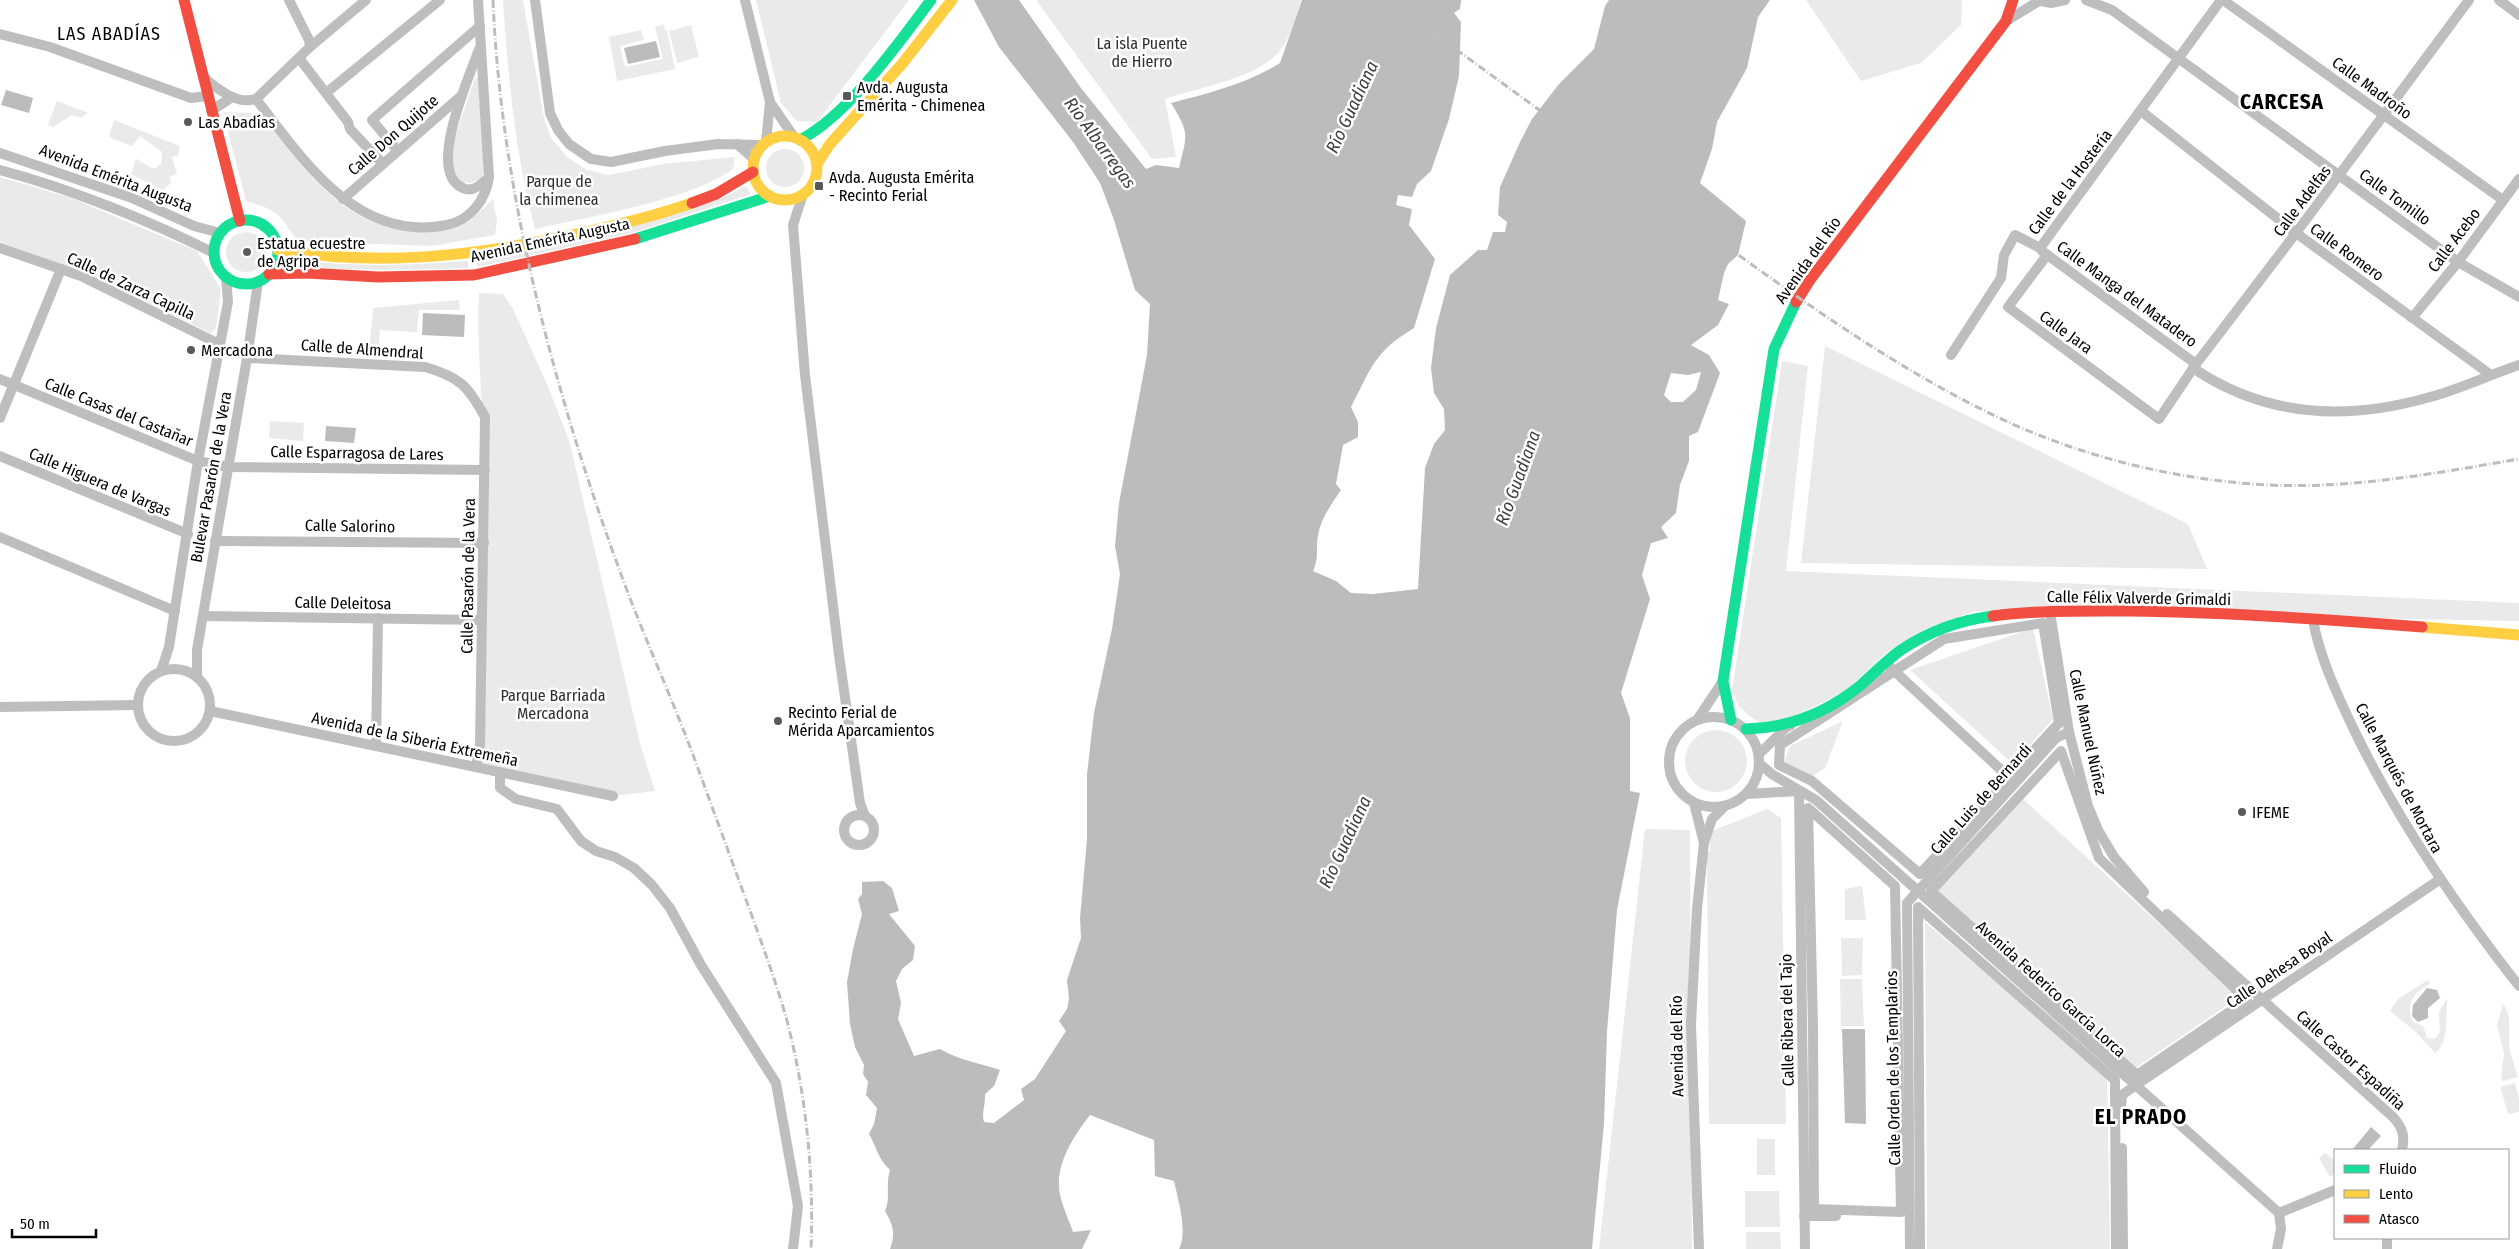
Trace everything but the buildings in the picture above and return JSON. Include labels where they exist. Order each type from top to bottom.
[{"type":"main road","points":[[184,0],[240,221]]},
{"type":"main road","points":[[931,0],[889,55],[820,130],[797,138],[779,136],[764,143],[754,159],[753,172],[759,186],[770,196],[789,199],[803,194],[814,181],[817,164],[830,144],[902,64],[952,0]]},
{"type":"main road","name":"Avenida del Río","points":[[1731,720],[1723,681],[1769,369],[1783,329],[1810,280],[2006,21],[2013,0]]},
{"type":"main road","points":[[797,138],[812,150],[817,164]]},
{"type":"main road","name":"Avenida Emérita Augusta","points":[[278,250],[309,257],[346,260],[421,259],[471,255],[631,222],[673,210],[723,191],[753,172]]},
{"type":"main road","name":"Avenida Emérita Augusta","points":[[269,274],[307,272],[378,277],[474,275],[636,239],[770,196]]},
{"type":"main road","points":[[240,221],[258,222],[266,227],[276,242],[278,250],[276,263],[269,274],[258,282],[241,284],[226,277],[217,266],[214,253],[215,242],[220,233],[232,223],[240,221]]},
{"type":"main road","name":"Calle Félix Valverde Grimaldi","points":[[1746,729],[1764,730],[1789,725],[1837,701],[1890,666],[1923,638],[1964,622],[1990,616],[2050,612],[2170,611],[2519,635]]},
{"type":"street","points":[[289,0],[309,40],[310,47]]},
{"type":"street","points":[[203,78],[232,97],[246,102],[256,99],[310,47],[366,0]]},
{"type":"street","points":[[326,93],[440,0]]},
{"type":"street","points":[[256,99],[314,173],[343,199],[365,213],[395,224],[436,227],[453,224],[470,215],[487,191],[489,177],[478,0]]},
{"type":"street","points":[[535,0],[550,113],[558,130],[569,144],[591,159],[611,162],[665,150],[764,143],[770,102],[745,0]]},
{"type":"street","points":[[2037,1],[2051,3],[2065,0]]},
{"type":"street","name":"Calle Tomillo","points":[[2086,0],[2112,10],[2458,262],[2519,298]]},
{"type":"street","name":"Calle Tomillo","points":[[2104,0],[2112,10]]},
{"type":"street","name":"Calle de la Hostería","points":[[1952,355],[2001,278],[2004,255],[2015,235],[2044,252],[2178,58],[2222,0]]},
{"type":"street","name":"Calle Madroño","points":[[2222,0],[2503,200]]},
{"type":"street","name":"Calle Adelfas","points":[[2159,419],[2195,366],[2296,234],[2469,0]]},
{"type":"street","points":[[2499,0],[2519,15]]},
{"type":"street","name":"Avenida del Río","points":[[2006,21],[2037,1]]},
{"type":"street","points":[[397,150],[372,120],[480,26]]},
{"type":"street","points":[[0,34],[50,47],[191,98],[207,96]]},
{"type":"street","points":[[481,45],[462,96],[446,152],[448,172],[453,182],[463,189],[473,189],[489,177]]},
{"type":"street","points":[[299,58],[348,122],[350,129],[380,161]]},
{"type":"street","name":"Calle Don Quijote","points":[[343,199],[397,150],[462,96]]},
{"type":"street","points":[[211,111],[232,97]]},
{"type":"street","points":[[770,102],[797,138]]},
{"type":"street","name":"Calle Romero","points":[[2141,111],[2296,234],[2491,375]]},
{"type":"street","points":[[737,144],[754,159]]},
{"type":"street","name":"Avenida Emérita Augusta","points":[[0,153],[132,198],[194,226],[220,233]]},
{"type":"street","name":"Avenida Emérita Augusta","points":[[0,170],[28,177],[124,214],[214,253]]},
{"type":"street","name":"Calle Acebo","points":[[2412,318],[2458,262],[2519,179]]},
{"type":"street","points":[[803,194],[793,225],[805,375],[840,664],[860,803],[865,816]]},
{"type":"street","name":"Calle de Zarza Capilla","points":[[0,248],[61,269],[219,344]]},
{"type":"street","name":"Calle Manga del Matadero","points":[[2044,252],[2218,385],[2245,397],[2276,406],[2323,411],[2353,411],[2420,400],[2519,365]]},
{"type":"street","name":"Calle Jara","points":[[2044,252],[2008,308],[2159,419]]},
{"type":"street","points":[[0,418],[61,269]]},
{"type":"street","name":"Bulevar Pasarón de la Vera","points":[[161,671],[170,648],[198,461],[228,302],[226,277]]},
{"type":"street","name":"Bulevar Pasarón de la Vera","points":[[198,677],[197,650],[202,616],[248,358],[258,282]]},
{"type":"street","name":"Calle de Almendral","points":[[248,358],[425,367],[443,372],[470,389]]},
{"type":"street","name":"Calle Casas del Castañar","points":[[0,379],[198,461],[228,466]]},
{"type":"street","name":"Calle Pasarón de la Vera","points":[[470,389],[485,417],[480,745],[476,767]]},
{"type":"street","name":"Calle Higuera de Vargas","points":[[0,456],[188,534]]},
{"type":"street","name":"Calle Esparragosa de Lares","points":[[228,466],[485,470]]},
{"type":"street","points":[[0,537],[175,611]]},
{"type":"street","name":"Calle Salorino","points":[[215,541],[484,543]]},
{"type":"street","name":"Calle Manuel Núñez","points":[[2050,612],[2069,732],[2088,806],[2098,830],[2114,857],[2150,900],[2262,1000]]},
{"type":"street","name":"Calle Deleitosa","points":[[202,616],[482,620]]},
{"type":"street","points":[[376,746],[378,618]]},
{"type":"street","name":"Calle Marqués de Mortara","points":[[2313,620],[2317,645],[2346,713],[2396,812],[2439,880],[2519,986]]},
{"type":"street","points":[[2043,623],[2060,723],[2012,780],[1920,874],[1812,781],[1779,765],[1780,745],[1842,708],[1890,666],[1944,639],[2043,623]]},
{"type":"street","points":[[1890,666],[2024,790]]},
{"type":"street","points":[[174,668],[198,677],[206,687],[210,698],[210,711],[206,723],[198,733],[187,740],[174,742],[156,737],[146,729],[140,718],[137,705],[142,687],[150,677],[161,671],[174,668]]},
{"type":"street","name":"Avenida del Río","points":[[1697,720],[1723,681]]},
{"type":"street","points":[[0,707],[137,705]]},
{"type":"street","name":"Avenida de la Siberia Extremeña","points":[[210,711],[613,796]]},
{"type":"street","points":[[1720,717],[1731,720],[1746,729],[1754,741],[1759,759],[1753,785],[1746,794],[1725,806],[1715,808],[1694,803],[1682,794],[1674,782],[1669,768],[1670,753],[1675,739],[1684,728],[1697,720],[1720,717]]},
{"type":"street","points":[[1789,725],[1796,736]]},
{"type":"street","name":"Calle Félix Valverde Grimaldi","points":[[1759,759],[1789,725]]},
{"type":"street","name":"Calle Luis de Bernardi","points":[[1919,891],[2012,780],[2056,738],[2069,732]]},
{"type":"street","points":[[2061,750],[2099,858],[2247,1000],[2137,1075],[1931,891],[2024,790],[2061,750]]},
{"type":"street","name":"Avenida Federico García Lorca","points":[[1759,759],[1800,791],[1816,800],[2279,1213]]},
{"type":"street","points":[[500,772],[500,788],[506,794],[516,799],[556,809],[581,841],[596,851],[615,857],[634,868],[652,885],[670,908],[701,965],[776,1083],[798,1206],[793,1249]]},
{"type":"street","points":[[1746,794],[1800,791]]},
{"type":"street","name":"Calle Ribera del Tajo","points":[[1800,791],[1804,1249]]},
{"type":"street","name":"Avenida del Río","points":[[1694,803],[1704,843]]},
{"type":"street","name":"Avenida del Río","points":[[1700,1249],[1691,1024],[1697,909],[1704,843],[1712,819],[1725,806]]},
{"type":"street","points":[[1808,808],[1895,886],[1905,1214],[1814,1209],[1813,1027],[1808,808]]},
{"type":"street","name":"Calle Dehesa Boyal","points":[[2123,1249],[2122,1096],[2439,880]]},
{"type":"street","name":"Calle Orden de los Templarios","points":[[1910,1249],[1905,1214],[1907,904],[1919,891]]},
{"type":"street","points":[[1920,1249],[1918,908],[2115,1080],[2116,1249]]},
{"type":"street","name":"Calle Castor Espadiña","points":[[2262,1000],[2397,1122],[2401,1127],[2404,1139],[2402,1149]]},
{"type":"street","points":[[2277,1249],[2281,1229],[2279,1213],[2334,1190]]},
{"type":"street","points":[[1804,1216],[1905,1214]]},
{"type":"green space","name":"Parque de la chimenea","points":[[503,0],[523,0],[544,118],[551,138],[567,157],[587,170],[609,175],[663,164],[735,157],[733,169],[714,180],[665,199],[535,229],[517,144],[507,58]]},
{"type":"green space","points":[[756,0],[909,0],[817,122],[797,121],[781,103]]},
{"type":"green space","name":"La isla Puente de Hierro","points":[[1036,0],[1301,0],[1287,39],[1279,53],[1273,58],[1262,66],[1236,78],[1165,99],[1176,157],[1152,159]]},
{"type":"green space","points":[[1806,0],[1962,0],[1961,25],[1921,63],[1861,81]]},
{"type":"green space","points":[[664,24],[675,69],[617,81],[609,37],[641,30],[644,40],[620,46],[625,67],[663,59],[655,27]]},
{"type":"green space","points":[[691,25],[699,57],[677,63],[669,31]]},
{"type":"green space","points":[[475,78],[478,78],[485,169],[481,179],[470,183],[458,182],[450,169],[450,151]]},
{"type":"green space","points":[[57,101],[88,113],[81,118],[72,115],[53,127],[48,125]]},
{"type":"green space","points":[[223,112],[260,113],[307,172],[325,190],[364,218],[387,227],[412,231],[441,231],[453,229],[468,222],[493,199],[497,221],[495,235],[431,246],[299,241],[274,212],[246,201]]},
{"type":"green space","points":[[114,120],[180,146],[178,156],[172,157],[177,174],[170,176],[171,183],[163,190],[131,174],[136,159],[154,169],[161,164],[162,152],[140,136],[132,146],[109,137]]},
{"type":"green space","points":[[785,149],[799,154],[804,168],[799,182],[785,187],[771,182],[766,168],[771,154]]},
{"type":"green space","points":[[0,177],[71,198],[197,251],[221,289],[216,328],[210,333],[95,277],[0,242]]},
{"type":"green space","points":[[746,186],[751,194],[632,233],[478,267],[476,260],[722,198]]},
{"type":"green space","points":[[250,232],[257,235],[263,241],[266,252],[265,260],[257,269],[250,272],[242,272],[235,269],[227,260],[226,248],[229,241],[238,233]]},
{"type":"green space","points":[[287,259],[378,265],[468,261],[468,268],[400,270],[310,267],[287,264]]},
{"type":"green space","name":"Parque Barriada Mercadona","points":[[479,293],[503,294],[513,309],[547,384],[569,440],[641,747],[655,791],[613,796],[476,767],[477,693],[485,508],[479,360]]},
{"type":"green space","points":[[459,300],[460,310],[419,310],[417,332],[380,330],[378,353],[369,354],[373,308]]},
{"type":"green space","points":[[1825,346],[2188,524],[2207,569],[1801,563]]},
{"type":"green space","points":[[1782,361],[1808,366],[1786,571],[2519,603],[2519,621],[1975,611],[1926,629],[1887,652],[1844,692],[1781,723],[1765,725],[1752,718],[1738,705],[1732,690]]},
{"type":"green space","points":[[270,421],[304,423],[303,441],[269,438]]},
{"type":"green space","points":[[2033,628],[2053,719],[2013,764],[1910,670]]},
{"type":"green space","points":[[1843,721],[1825,768],[1811,777],[1784,763],[1790,746]]},
{"type":"green space","points":[[1710,730],[1722,730],[1738,739],[1745,749],[1747,761],[1745,773],[1738,783],[1722,792],[1710,792],[1699,787],[1690,778],[1685,767],[1685,755],[1690,744],[1699,735]]},
{"type":"green space","points":[[2022,798],[2239,997],[2134,1069],[1936,889]]},
{"type":"green space","points":[[1767,809],[1781,818],[1786,1124],[1709,1124],[1707,852],[1710,852],[1710,837],[1714,830]]},
{"type":"green space","points":[[1645,829],[1690,830],[1692,1249],[1599,1249]]},
{"type":"green space","points":[[1862,886],[1866,920],[1845,920],[1845,889]]},
{"type":"green space","points":[[1925,922],[2107,1076],[2110,1249],[1927,1249]]},
{"type":"green space","points":[[1841,938],[1863,938],[1862,975],[1842,976]]},
{"type":"green space","points":[[1840,979],[1862,979],[1864,1026],[1841,1026]]},
{"type":"green space","points":[[2428,980],[2430,984],[2415,995],[2410,1004],[2410,1010],[2413,1022],[2423,1026],[2427,1038],[2435,1039],[2440,1032],[2439,1012],[2447,998],[2445,1036],[2443,1043],[2435,1053],[2415,1031],[2390,1011],[2398,999]]},
{"type":"green space","points":[[2503,1004],[2508,1014],[2509,1046],[2518,1077],[2503,1081],[2501,1076],[2504,1054],[2497,1025]]},
{"type":"green space","points":[[2515,1083],[2519,1099],[2519,1112],[2508,1114],[2500,1087]]},
{"type":"green space","points":[[1757,1139],[1775,1139],[1775,1175],[1757,1175]]},
{"type":"green space","points":[[2325,1153],[2334,1160],[2334,1175],[2330,1177],[2319,1158]]},
{"type":"green space","points":[[1745,1191],[1779,1191],[1780,1227],[1745,1227]]},
{"type":"green space","points":[[1746,1232],[1780,1232],[1781,1249],[1746,1249]]},
{"type":"water","points":[[974,0],[1019,0],[1081,88],[1146,169],[1156,165],[1179,168],[1185,134],[1181,121],[1171,103],[1241,82],[1280,63],[1302,0],[1461,0],[1460,9],[1454,13],[1461,22],[1459,76],[1449,119],[1431,171],[1417,184],[1412,197],[1398,195],[1396,205],[1412,209],[1409,225],[1435,259],[1414,328],[1382,353],[1375,362],[1351,407],[1358,422],[1358,437],[1343,445],[1336,484],[1341,490],[1324,517],[1317,541],[1316,560],[1313,571],[1336,581],[1351,593],[1373,594],[1418,589],[1425,468],[1434,444],[1445,430],[1444,409],[1434,393],[1431,368],[1436,328],[1450,275],[1478,250],[1487,250],[1493,232],[1505,232],[1507,222],[1498,215],[1500,187],[1520,142],[1532,119],[1559,84],[1594,49],[1605,6],[1609,0],[1770,0],[1758,17],[1747,68],[1717,122],[1712,149],[1700,183],[1746,221],[1738,255],[1728,264],[1724,273],[1718,300],[1729,304],[1718,325],[1691,345],[1709,355],[1720,373],[1698,432],[1689,436],[1689,461],[1680,485],[1676,513],[1661,527],[1668,538],[1651,543],[1642,575],[1650,599],[1621,693],[1630,718],[1630,791],[1640,793],[1617,910],[1607,1032],[1604,1124],[1592,1249],[1179,1249],[1183,1233],[1178,1197],[1174,1181],[1155,1176],[1154,1140],[1090,1115],[1066,1152],[1062,1163],[1059,1184],[1061,1200],[1073,1232],[1091,1230],[1082,1249],[890,1249],[893,1229],[885,1211],[888,1201],[890,1170],[880,1157],[869,1134],[874,1124],[877,1108],[866,1095],[868,1082],[863,1074],[864,1065],[855,1047],[850,1024],[847,982],[862,914],[858,899],[862,894],[862,882],[883,881],[892,888],[899,911],[889,914],[915,946],[913,960],[902,969],[896,981],[901,1003],[898,1019],[914,1056],[940,1049],[962,1059],[1000,1070],[994,1086],[985,1094],[984,1122],[994,1123],[1024,1100],[1021,1089],[1035,1079],[1066,1031],[1059,1021],[1067,1009],[1069,999],[1067,980],[1081,938],[1080,918],[1087,839],[1087,774],[1094,713],[1112,629],[1120,574],[1115,546],[1119,503],[1147,355],[1150,304],[1135,290],[1114,220],[1100,183],[1073,142],[999,47]],"holes":[[[1701,372],[1696,390],[1683,402],[1671,402],[1664,395],[1671,373],[1688,375]]]},
{"type":"water","points":[[656,41],[660,57],[628,64],[624,48]]},
{"type":"water","points":[[6,90],[33,98],[29,113],[1,105]]},
{"type":"water","points":[[423,313],[465,315],[464,337],[422,335]]},
{"type":"water","points":[[326,426],[356,428],[354,443],[325,441]]},
{"type":"water","points":[[2427,988],[2437,990],[2440,998],[2428,1008],[2428,1018],[2418,1022],[2412,1016],[2413,1005]]},
{"type":"water","points":[[1842,1029],[1865,1029],[1866,1124],[1845,1123]]},
{"type":"water","points":[[2371,1127],[2381,1136],[2369,1149],[2353,1149]]},
{"type":"railway","points":[[493,0],[498,76],[521,229],[558,381],[605,530],[631,601],[692,752],[763,946],[786,1017],[799,1074],[807,1132],[812,1220],[811,1249]]},
{"type":"railway","points":[[1388,0],[1747,261],[1863,341],[1983,410],[2047,438],[2080,450],[2148,469],[2217,481],[2286,486],[2386,480],[2519,459]]},
{"type":"traffic: fast","points":[[800,140],[818,128],[854,96],[888,57],[931,0]]},
{"type":"traffic: fast","points":[[635,239],[770,196]]},
{"type":"traffic: fast","points":[[246,220],[264,226],[272,234],[278,252],[272,270],[264,278],[246,284],[228,278],[220,270],[214,252],[220,234],[228,226],[246,220]]},
{"type":"traffic: fast","points":[[1731,720],[1723,681],[1774,349],[1796,302]]},
{"type":"traffic: fast","points":[[1746,729],[1777,726],[1821,711],[1848,695],[1891,658],[1911,644],[1933,632],[1957,624],[1993,616]]},
{"type":"traffic: slow","points":[[817,164],[830,144],[902,64],[952,0]]},
{"type":"traffic: slow","points":[[785,136],[803,142],[811,150],[817,168],[811,186],[803,194],[785,200],[767,194],[759,186],[753,168],[759,150],[767,142],[785,136]]},
{"type":"traffic: slow","points":[[278,250],[352,258],[423,257],[459,254],[584,233],[692,203]]},
{"type":"traffic: slow","points":[[2422,627],[2519,635]]},
{"type":"traffic: jam","points":[[184,0],[240,221]]},
{"type":"traffic: jam","points":[[1796,302],[1810,280],[2006,21],[2013,0]]},
{"type":"traffic: jam","points":[[692,203],[716,194],[753,172]]},
{"type":"traffic: jam","points":[[269,274],[307,273],[378,277],[474,275],[635,239]]},
{"type":"traffic: jam","points":[[1993,616],[2061,611],[2130,611],[2276,616],[2422,627]]},
{"type":"place","name":"Avda. Augusta Emérita - Chimenea","points":[[847,96]]},
{"type":"place","name":"Las Abadías","points":[[188,122]]},
{"type":"place","name":"Avda. Augusta Emérita - Recinto Ferial","points":[[819,186]]},
{"type":"place","name":"Estatua ecuestre de Agripa","points":[[247,252]]},
{"type":"place","name":"Mercadona","points":[[191,350]]},
{"type":"place","name":"Recinto Ferial de Mérida Aparcamientos","points":[[778,721]]},
{"type":"place","name":"IFEME","points":[[2242,812]]},
{"type":"district","name":"LAS ABADÍAS","points":[[109,34]]},
{"type":"district","name":"CARCESA","points":[[2282,102]]},
{"type":"district","name":"EL PRADO","points":[[2141,1117]]},
{"type":"water label","name":"Río Guadiana","points":[[1352,107]]},
{"type":"water label","name":"Río Albarregas","points":[[1100,143]]},
{"type":"water label","name":"Río Guadiana","points":[[1518,478]]},
{"type":"water label","name":"Río Guadiana","points":[[1345,842]]}]
